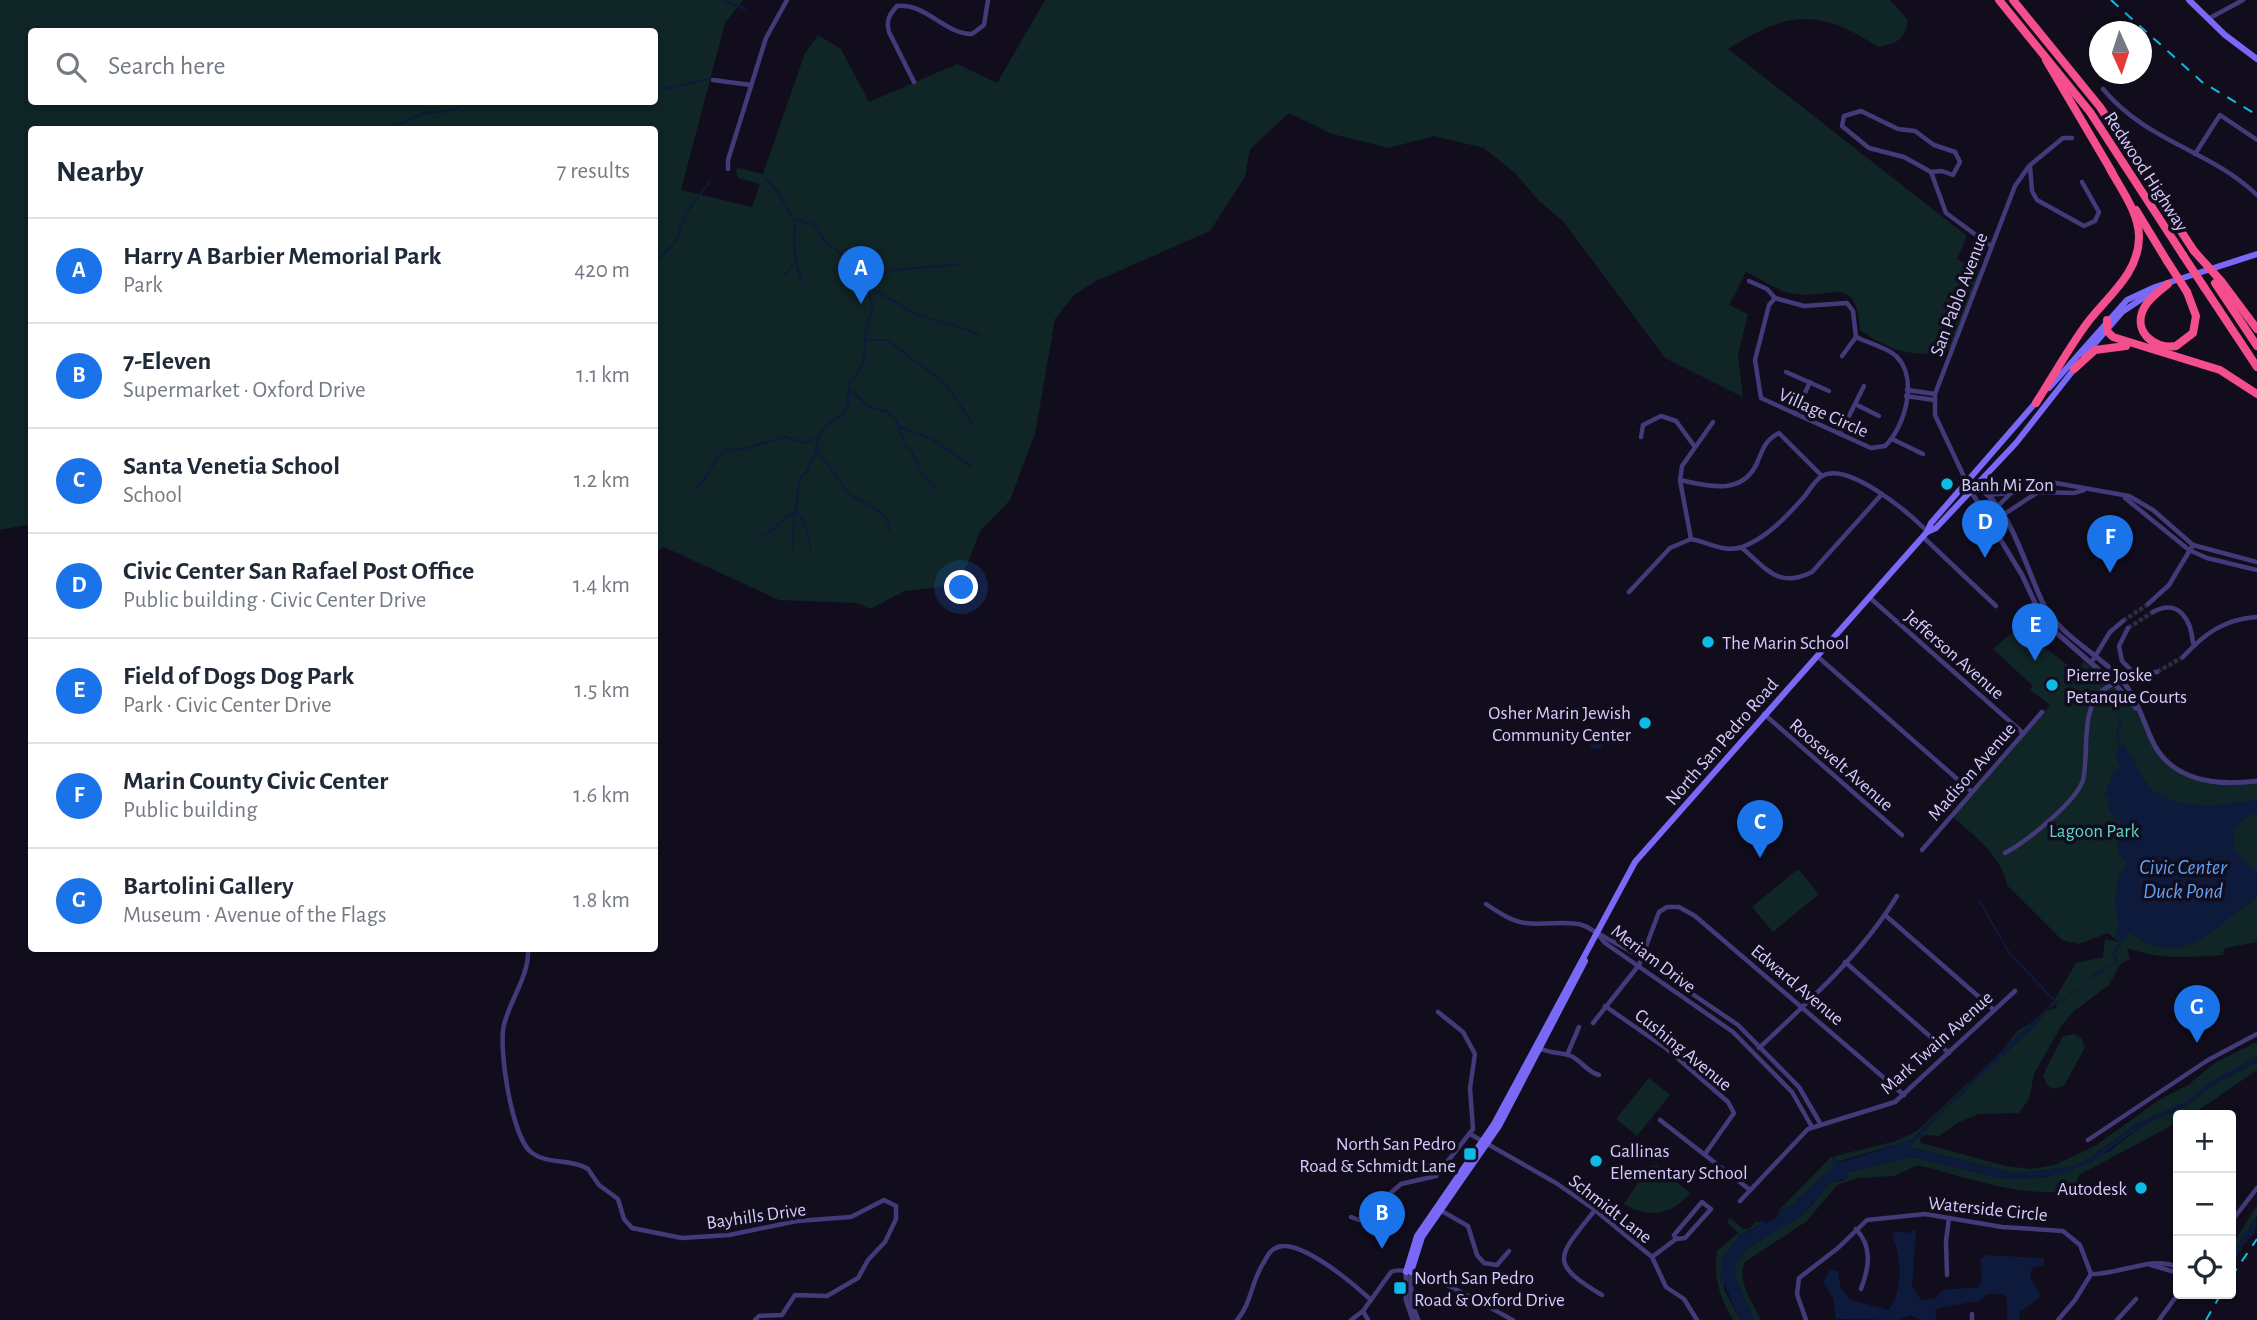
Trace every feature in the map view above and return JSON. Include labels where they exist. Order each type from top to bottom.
[{"type":"highway","name":"Redwood Highway","points":[[1999,0],[2038,45],[2108,138],[2257,367]]},
{"type":"highway","name":"Redwood Highway","points":[[2013,0],[2094,98],[2194,251],[2218,282]]},
{"type":"highway","points":[[2038,45],[2110,169],[2187,292],[2196,316],[2193,333],[2176,346],[2157,345],[2144,332],[2141,316],[2148,301],[2168,284]]},
{"type":"highway","points":[[2036,403],[2084,327],[2128,275],[2136,258],[2137,224],[2110,169]]},
{"type":"highway","points":[[2218,282],[2257,329]]},
{"type":"highway","points":[[2218,282],[2257,346]]},
{"type":"highway","points":[[2107,324],[2115,338],[2159,354]]},
{"type":"highway","points":[[2074,369],[2092,352],[2106,346],[2125,345],[2220,370],[2257,394]]},
{"type":"main road","points":[[2189,0],[2207,19],[2257,58]]},
{"type":"main road","name":"North San Pedro Road","points":[[1409,1272],[1417,1236],[1485,1143],[1635,862],[2107,324],[2130,305],[2168,284],[2257,254]]},
{"type":"main road","name":"North San Pedro Road","points":[[1925,534],[1936,528],[1978,487],[2107,324]]},
{"type":"street","points":[[728,169],[727,160],[766,38],[787,0]]},
{"type":"street","points":[[914,82],[887,25],[897,6],[912,7],[957,32],[972,34],[984,25],[988,0]]},
{"type":"street","points":[[2207,19],[2243,0]]},
{"type":"street","points":[[713,80],[751,85]]},
{"type":"street","points":[[2103,89],[2136,122],[2236,175],[2257,195]]},
{"type":"street","points":[[1931,172],[1954,174],[1960,162],[1959,157],[1955,152],[1927,141],[1915,131],[1898,129],[1861,111],[1847,114],[1842,120],[1845,130],[1870,148],[1904,157],[1931,172],[1946,213],[1991,246]]},
{"type":"street","points":[[2195,154],[2220,115],[2257,140]]},
{"type":"street","name":"San Pablo Avenue","points":[[1934,397],[2011,193],[2029,166],[2063,138],[2072,138]]},
{"type":"street","points":[[2029,166],[2032,191],[2037,200],[2084,226],[2095,221],[2099,212],[2095,201],[2082,183]]},
{"type":"street","points":[[1749,281],[1767,289],[1775,298],[1804,306],[1846,303],[1853,311],[1856,337],[1842,356]]},
{"type":"street","name":"Village Circle","points":[[1775,298],[1769,305],[1755,360],[1758,392],[1768,403],[1878,449],[1892,439],[1902,426],[1908,379],[1897,357],[1856,337]]},
{"type":"street","points":[[1786,372],[1829,391]]},
{"type":"street","points":[[1795,414],[1810,382]]},
{"type":"street","points":[[1840,434],[1864,386]]},
{"type":"street","points":[[1907,393],[1934,397],[1936,418],[1972,493],[2020,571],[2044,622],[2114,683],[2141,713]]},
{"type":"street","points":[[1855,404],[1879,416]]},
{"type":"street","points":[[1641,437],[1643,425],[1661,416],[1676,421],[1695,447]]},
{"type":"street","points":[[1691,538],[1680,480],[1682,467],[1713,422]]},
{"type":"street","points":[[1680,480],[1721,488],[1742,482],[1754,469],[1767,440],[1779,433],[1822,476]]},
{"type":"street","points":[[1892,439],[1923,454]]},
{"type":"street","points":[[1629,592],[1670,548],[1691,538],[1720,549],[1741,547],[1770,530],[1822,476],[1838,474],[1850,477],[1882,494],[1996,606]]},
{"type":"street","points":[[1986,495],[2011,493],[2050,482],[2125,498],[2189,550],[2207,558],[2257,570]]},
{"type":"street","points":[[1968,483],[1978,487],[1996,510]]},
{"type":"street","points":[[2003,515],[2038,492],[2074,493],[2085,490]]},
{"type":"street","points":[[1991,527],[1996,510],[2011,493]]},
{"type":"street","points":[[1741,547],[1774,575],[1782,579],[1798,579],[1812,572],[1882,494]]},
{"type":"street","points":[[2125,498],[2130,496],[2147,505],[2193,545],[2257,562]]},
{"type":"street","points":[[1979,506],[1988,507],[2003,515],[2048,612],[2062,628],[2122,680],[2160,754],[2183,773],[2214,782],[2257,781]]},
{"type":"street","points":[[2166,607],[2162,599],[2164,591],[2193,545]]},
{"type":"street","points":[[2240,564],[2242,557]]},
{"type":"street","points":[[2148,604],[2164,591]]},
{"type":"street","name":"Jefferson Avenue","points":[[1869,597],[2023,733]]},
{"type":"street","points":[[2153,612],[2166,607],[2177,609],[2187,617],[2192,628],[2193,643]]},
{"type":"street","points":[[2183,657],[2193,643],[2216,628],[2257,617]]},
{"type":"street","points":[[2091,663],[2110,632],[2123,621]]},
{"type":"street","points":[[2128,628],[2120,638],[2119,654],[2134,673]]},
{"type":"street","points":[[1817,656],[1972,792]]},
{"type":"street","points":[[2005,853],[2032,836],[2078,790],[2084,774],[2092,707],[2105,687],[2134,673],[2157,672]]},
{"type":"street","name":"Madison Avenue","points":[[1922,850],[2042,712]]},
{"type":"street","name":"Roosevelt Avenue","points":[[1764,715],[1902,835]]},
{"type":"street","points":[[1755,1052],[1803,1007],[1845,962],[1885,915],[1897,896]]},
{"type":"street","points":[[1486,904],[1514,920],[1579,923],[1598,933]]},
{"type":"street","name":"Edward Avenue","points":[[1642,956],[1655,920],[1667,907],[1679,907],[1695,916],[1905,1095]]},
{"type":"street","points":[[1885,915],[1994,1010]]},
{"type":"street","name":"Meriam Drive","points":[[1598,933],[1642,956],[1666,976],[1733,1020],[1799,1087],[1820,1124]]},
{"type":"street","name":"Meriam Drive","points":[[1598,933],[1605,943],[1715,1018],[1755,1052],[1793,1092],[1812,1127]]},
{"type":"street","name":"Bayhills Drive","points":[[527,952],[525,970],[502,1036],[519,1135],[528,1150],[542,1158],[588,1169],[599,1185],[618,1199],[624,1219],[632,1228],[682,1238],[729,1235],[797,1221],[851,1217],[884,1200],[896,1206],[896,1219],[885,1242],[851,1284],[827,1296],[795,1295],[782,1315],[759,1316],[755,1320]]},
{"type":"street","points":[[1593,1023],[1639,965],[1642,956]]},
{"type":"street","points":[[1845,962],[1949,1053]]},
{"type":"street","name":"Mark Twain Avenue","points":[[1740,1201],[1812,1127],[1883,1108],[1905,1095],[2015,991]]},
{"type":"street","name":"Cushing Avenue","points":[[1605,1006],[1667,1049],[1728,1102],[1734,1113],[1704,1154]]},
{"type":"street","points":[[1351,1217],[1359,1220],[1369,1215],[1404,1182],[1436,1177],[1470,1134],[1474,1120],[1470,1088],[1475,1054],[1463,1032],[1438,1012]]},
{"type":"street","points":[[1567,1055],[1579,1027]]},
{"type":"street","points":[[2088,1140],[2208,1060],[2257,1034]]},
{"type":"street","points":[[1538,1048],[1552,1055],[1574,1057],[1591,1073],[1599,1075]]},
{"type":"street","points":[[1660,1120],[1750,1190]]},
{"type":"street","name":"Schmidt Lane","points":[[1470,1134],[1556,1183],[1595,1210],[1652,1257],[1666,1287],[1684,1299],[1697,1320]]},
{"type":"street","points":[[2236,1215],[2257,1188]]},
{"type":"street","points":[[1652,1257],[1676,1239],[1685,1238],[1711,1209],[1702,1202],[1674,1235],[1676,1239]]},
{"type":"street","points":[[1439,1209],[1471,1229],[1477,1255],[1484,1264],[1497,1265],[1508,1251]]},
{"type":"street","points":[[1595,1210],[1563,1256],[1571,1276],[1602,1295]]},
{"type":"street","name":"Waterside Circle","points":[[1806,1320],[1797,1294],[1799,1278],[1872,1217],[1924,1214],[2002,1227],[2063,1231],[2080,1245],[2091,1273]]},
{"type":"street","points":[[1947,1275],[1946,1241],[1950,1218]]},
{"type":"street","points":[[1856,1229],[1867,1248],[1867,1273],[1860,1289]]},
{"type":"street","points":[[1237,1320],[1247,1307],[1264,1262],[1274,1248],[1280,1247],[1291,1248],[1320,1260],[1347,1277],[1371,1300]]},
{"type":"street","points":[[2058,1320],[2076,1300],[2091,1273],[2169,1263],[2173,1265]]},
{"type":"street","points":[[2150,1265],[2173,1272]]},
{"type":"street","points":[[1351,1320],[1363,1311],[1393,1270],[1430,1278],[1513,1320]]},
{"type":"street","name":"North San Pedro Road","points":[[1409,1272],[1406,1300],[1416,1320]]},
{"type":"street","points":[[2117,1320],[2136,1299]]},
{"type":"street","points":[[2159,1320],[2175,1299]]},
{"type":"street","points":[[1363,1311],[1368,1320]]},
{"type":"green space","points":[[0,0],[743,0],[725,23],[681,190],[752,207],[760,184],[738,178],[737,168],[763,174],[805,53],[818,35],[841,49],[869,102],[957,64],[997,83],[1045,0],[1890,0],[1908,20],[1902,37],[1890,44],[1878,47],[1837,25],[1802,19],[1768,27],[1728,49],[1967,236],[1957,259],[1981,272],[1952,349],[1927,354],[1904,352],[1860,330],[1853,300],[1847,294],[1790,293],[1746,272],[1729,305],[1748,314],[1738,355],[1743,397],[1665,358],[1563,221],[1539,201],[1515,173],[1484,148],[1434,136],[1389,148],[1332,134],[1289,113],[1250,149],[1245,177],[1210,231],[1096,281],[1074,295],[1055,319],[1035,434],[1010,500],[980,531],[963,575],[941,587],[905,591],[870,609],[857,603],[779,600],[664,547],[658,550],[658,126],[28,126],[28,525],[0,530]]},
{"type":"green space","name":"Lagoon Park","points":[[2018,627],[2078,673],[2083,661],[2116,686],[2141,713],[2154,744],[2169,763],[2202,779],[2257,781],[2257,942],[2225,948],[2223,955],[2175,957],[2127,948],[2130,959],[2120,964],[2109,985],[2074,1011],[2062,1025],[2034,1074],[2029,1099],[2019,1113],[1979,1114],[1959,1122],[1939,1136],[1925,1135],[1920,1138],[1921,1143],[2006,1166],[2031,1169],[2054,1165],[2095,1146],[2159,1100],[2188,1085],[2216,1062],[2257,1042],[2257,1057],[2216,1079],[2186,1102],[2137,1124],[2088,1159],[2070,1167],[2015,1174],[1910,1147],[1946,1107],[2035,1026],[2045,1012],[2056,1008],[2058,1002],[2044,1010],[2053,1002],[2076,963],[2103,957],[2105,939],[2119,942],[2108,933],[2079,944],[2062,940],[2007,885],[2000,865],[1993,856],[1953,817],[2050,705],[2030,690],[2033,686],[1993,649]]},
{"type":"green space","points":[[1798,869],[1819,894],[1773,932],[1752,907]]},
{"type":"green space","points":[[2034,1021],[1911,1140],[1837,1162],[1835,1156],[1896,1141],[1917,1131],[2001,1052],[2017,1031]]},
{"type":"green space","points":[[2074,1034],[2081,1038],[2085,1047],[2064,1086],[2054,1089],[2047,1085],[2043,1075],[2063,1036]]},
{"type":"green space","points":[[2257,1062],[2257,1070],[2199,1110],[2177,1110],[2186,1106],[2216,1083]]},
{"type":"green space","points":[[1649,1078],[1670,1095],[1637,1136],[1616,1119]]},
{"type":"green space","points":[[2173,1112],[2173,1124],[2079,1175],[2075,1188],[2070,1190],[2052,1192],[2013,1189],[1918,1165],[1894,1176],[1859,1178],[1837,1185],[1807,1221],[1745,1262],[1744,1284],[1761,1320],[1754,1320],[1739,1289],[1735,1269],[1738,1259],[1745,1251],[1802,1214],[1831,1182],[1843,1181],[1848,1172],[1911,1157],[2005,1179],[2047,1177],[2110,1151],[2142,1126]]},
{"type":"green space","points":[[1832,1156],[1835,1165],[1792,1206],[1779,1210]]},
{"type":"green space","points":[[1657,1165],[1690,1193],[1676,1206],[1660,1212],[1642,1212],[1624,1204],[1648,1167]]},
{"type":"green space","points":[[2257,1205],[2257,1215],[2236,1252],[2236,1239]]},
{"type":"green space","points":[[1730,1218],[1743,1229],[1749,1229],[1757,1221],[1761,1224],[1741,1235],[1722,1261],[1724,1289],[1740,1320],[1733,1320],[1724,1304],[1716,1270],[1717,1251],[1738,1233],[1727,1222]]},
{"type":"water","points":[[1594,733],[1600,733],[1605,741],[1603,747],[1594,749],[1589,744],[1589,738]]},
{"type":"water","name":"Civic Center Duck Pond","points":[[2124,744],[2149,787],[2161,796],[2179,803],[2206,806],[2257,800],[2257,813],[2239,824],[2234,841],[2240,857],[2247,865],[2257,870],[2257,898],[2213,931],[2189,945],[2164,948],[2128,933],[2122,941],[2115,937],[2118,926],[2116,890],[2119,874],[2125,868],[2126,862],[2118,852],[2117,827],[2123,822],[2111,813],[2108,807],[2109,799],[2104,796],[2114,770],[2121,768],[2116,757],[2117,748]]},
{"type":"water","points":[[2111,952],[2118,958],[2117,963],[2087,980],[2092,974],[2116,963]]},
{"type":"water","points":[[2083,984],[2080,990],[2045,1012],[2035,1026],[1970,1086],[1960,1097],[1962,1101],[1958,1099],[1946,1107],[1910,1147],[2015,1174],[2070,1167],[2088,1159],[2137,1124],[2186,1102],[2216,1079],[2257,1057],[2257,1062],[2216,1083],[2186,1106],[2142,1126],[2092,1162],[2060,1174],[2029,1179],[2005,1179],[1911,1157],[1848,1172],[1848,1179],[1831,1182],[1801,1216],[1744,1251],[1735,1265],[1736,1277],[1754,1320],[1740,1320],[1723,1281],[1720,1281],[1723,1256],[1741,1233],[1760,1225],[1760,1220],[1766,1223],[1777,1217],[1779,1210],[1793,1206],[1797,1198],[1803,1196],[1834,1165],[1833,1157],[1835,1156],[1839,1163],[1911,1140],[2017,1036],[2044,1011],[2055,1005],[2054,1000],[2061,1001]]},
{"type":"water","points":[[2257,1215],[2255,1232],[2236,1259],[2236,1248]]},
{"type":"water","points":[[1914,1229],[1912,1286],[1921,1300],[1936,1298],[1942,1290],[1979,1287],[1982,1278],[1980,1259],[1986,1255],[2044,1258],[2044,1265],[2032,1268],[2030,1276],[2041,1296],[2020,1312],[2019,1320],[2007,1320],[2007,1298],[2003,1294],[1987,1294],[1979,1301],[1938,1308],[1935,1311],[1937,1320],[1921,1320],[1910,1315],[1897,1320],[1836,1319],[1833,1298],[1823,1283],[1830,1270],[1838,1271],[1841,1289],[1851,1300],[1889,1310],[1899,1283],[1898,1253],[1892,1235],[1895,1231],[1908,1233]]},
{"type":"waterway","points":[[723,0],[745,9]]},
{"type":"waterway","points":[[658,88],[671,88],[711,78]]},
{"type":"waterway","points":[[394,126],[425,113],[454,110],[463,105]]},
{"type":"waterway","points":[[760,537],[795,513],[800,478],[806,473],[816,453],[819,435],[830,422],[841,416],[848,404],[849,382],[862,364],[866,330],[873,310],[868,286],[851,270],[844,255],[825,242],[815,225],[793,219],[779,193],[766,179]]},
{"type":"waterway","points":[[658,260],[676,241],[685,215],[710,181]]},
{"type":"waterway","points":[[795,223],[795,253],[802,282]]},
{"type":"waterway","points":[[864,282],[893,270],[962,264]]},
{"type":"waterway","points":[[785,275],[793,265]]},
{"type":"waterway","points":[[870,289],[916,314],[980,335]]},
{"type":"waterway","points":[[868,340],[887,340],[946,384],[973,424]]},
{"type":"waterway","points":[[850,390],[871,408],[886,411],[896,420],[905,445],[935,489]]},
{"type":"waterway","points":[[900,427],[932,439],[971,466]]},
{"type":"waterway","points":[[696,489],[724,450],[743,449],[785,437],[804,443],[818,437]]},
{"type":"waterway","points":[[818,454],[849,493],[885,518],[890,532]]},
{"type":"waterway","points":[[796,512],[804,521],[811,549]]},
{"type":"waterway","points":[[793,550],[794,514]]},
{"type":"waterway","points":[[2118,716],[2121,720],[2117,735],[2120,746]]},
{"type":"waterway","points":[[1979,900],[2010,954],[2056,1002]]},
{"type":"waterway","points":[[2115,952],[2121,941]]},
{"type":"tunnel","points":[[2123,621],[2148,604]]},
{"type":"tunnel","points":[[2128,628],[2153,612]]},
{"type":"tunnel","points":[[2157,672],[2183,657]]},
{"type":"railway","points":[[2111,0],[2202,82],[2257,115]]},
{"type":"railway","points":[[2236,1270],[2257,1239]]},
{"type":"railway","points":[[2206,1320],[2218,1299]]},
{"type":"place","name":"Harry A Barbier Memorial Park","points":[[861,304]]},
{"type":"place","name":"Banh Mi Zon","points":[[1947,484]]},
{"type":"place","name":"Civic Center San Rafael Post Office","points":[[1985,558]]},
{"type":"place","name":"Marin County Civic Center","points":[[2110,573]]},
{"type":"place","name":"The Marin School","points":[[1708,642]]},
{"type":"place","name":"Field of Dogs Dog Park","points":[[2035,661]]},
{"type":"place","name":"Pierre Joske Petanque Courts","points":[[2052,685]]},
{"type":"place","name":"Osher Marin Jewish Community Center","points":[[1645,723]]},
{"type":"place","name":"Santa Venetia School","points":[[1760,858]]},
{"type":"place","name":"Bartolini Gallery","points":[[2197,1043]]},
{"type":"place","name":"North San Pedro Road & Schmidt Lane","points":[[1470,1154]]},
{"type":"place","name":"Gallinas Elementary School","points":[[1596,1161]]},
{"type":"place","name":"Autodesk","points":[[2141,1188]]},
{"type":"place","name":"7-Eleven","points":[[1382,1249]]},
{"type":"place","name":"North San Pedro Road & Oxford Drive","points":[[1400,1288]]}]
